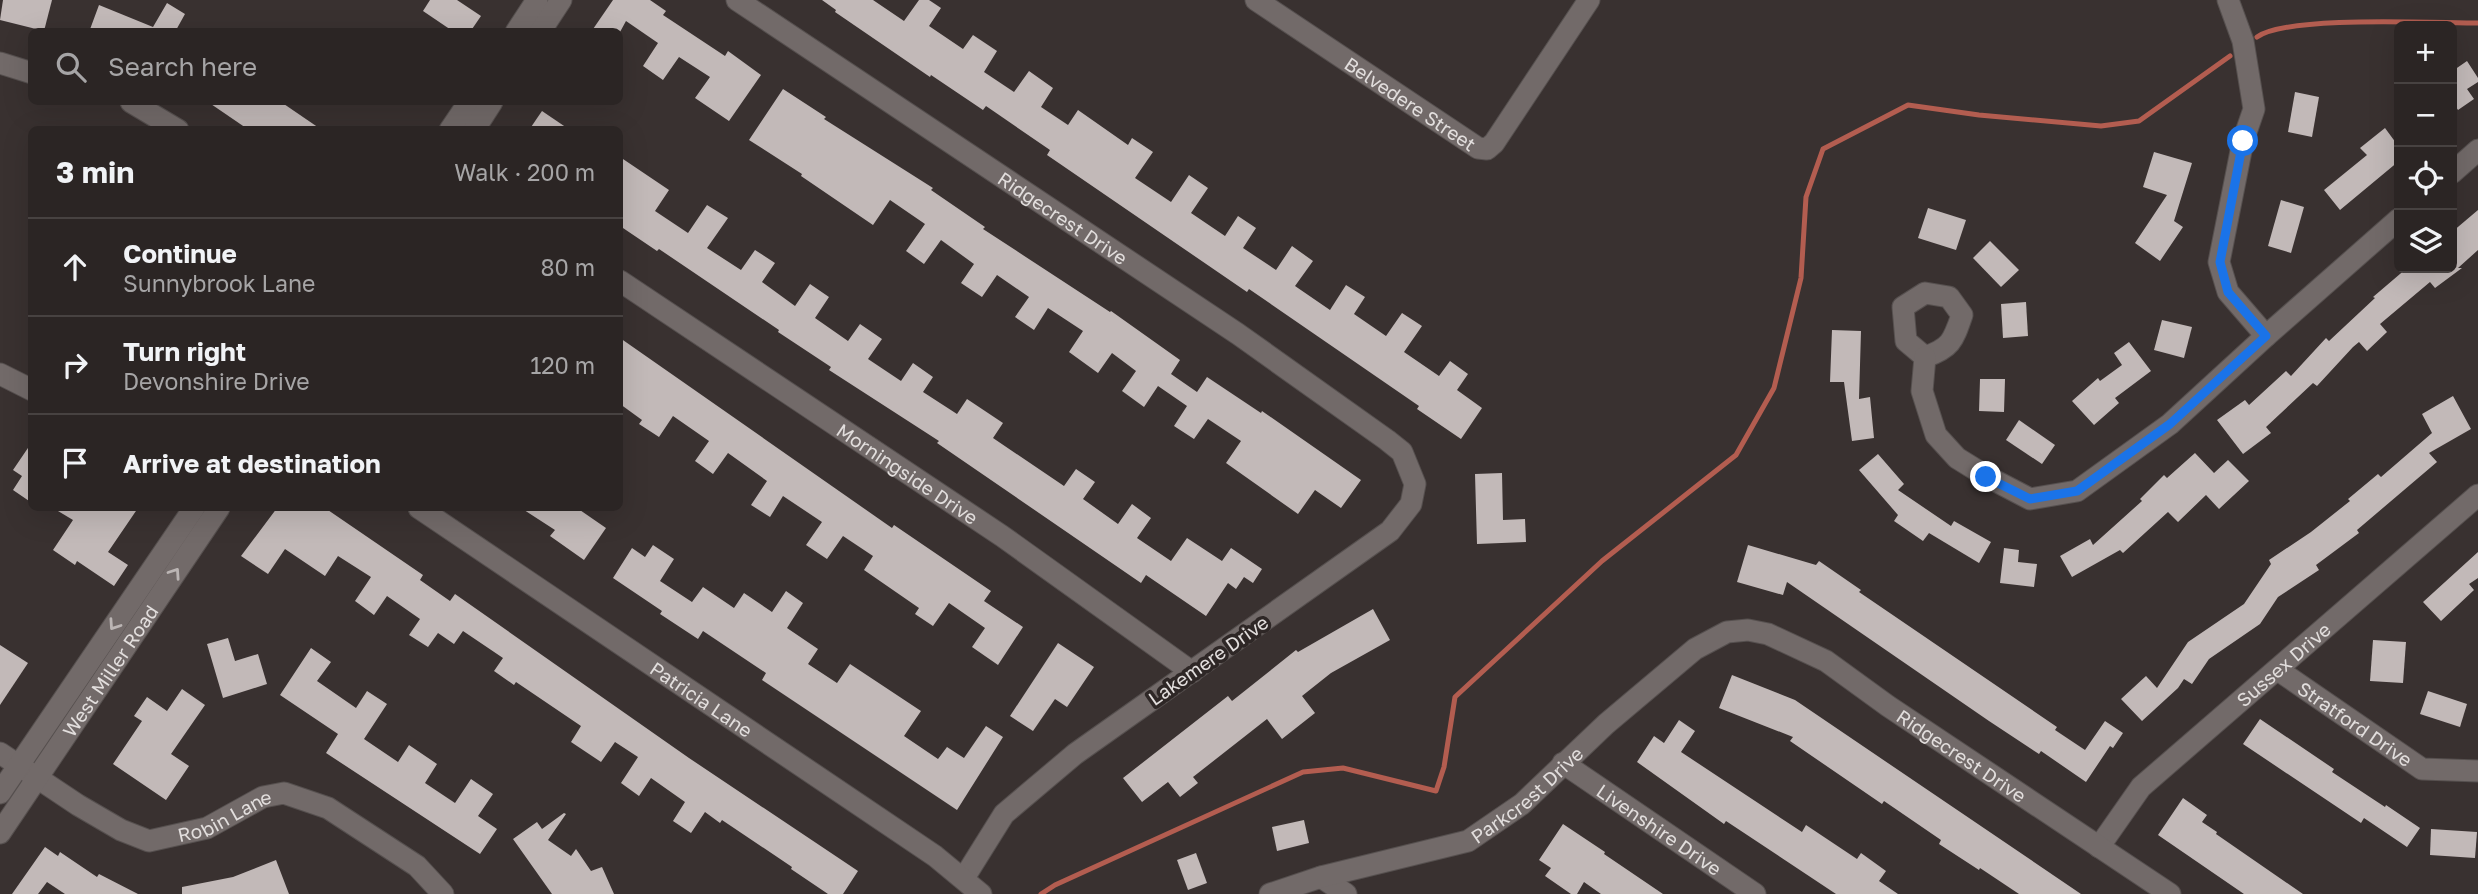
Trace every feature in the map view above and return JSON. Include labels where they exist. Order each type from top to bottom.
[{"type":"street","name":"Ridgecrest Drive","points":[[737,0],[1227,326],[1387,440]]},
{"type":"street","name":"Belvedere Street","points":[[1256,0],[1478,148],[1487,149],[1494,143],[1579,3]]},
{"type":"street","points":[[2228,0],[2243,41],[2254,109],[2243,141],[2220,262],[2228,292],[2266,336]]},
{"type":"street","points":[[521,28],[552,1]]},
{"type":"street","points":[[542,28],[552,1]]},
{"type":"street","points":[[0,63],[28,72]]},
{"type":"street","points":[[136,105],[171,126]]},
{"type":"street","points":[[453,126],[467,105]]},
{"type":"street","points":[[477,126],[490,105]]},
{"type":"street","points":[[2457,169],[2478,150]]},
{"type":"street","points":[[1925,357],[1922,391],[1936,435],[1957,458],[1986,477],[2030,499],[2077,491],[2170,424],[2394,223]]},
{"type":"street","name":"Morningside Drive","points":[[623,283],[1002,536],[1192,671]]},
{"type":"street","points":[[0,374],[28,388]]},
{"type":"street","name":"Lakemere Drive","points":[[964,878],[1004,814],[1075,754],[1390,531],[1411,503],[1415,484],[1402,452],[1387,440]]},
{"type":"street","name":"Sussex Drive","points":[[2099,846],[2141,787],[2478,495]]},
{"type":"street","name":"West Miller Road","points":[[0,793],[192,511]]},
{"type":"street","name":"West Miller Road","points":[[0,833],[214,511]]},
{"type":"street","name":"Patricia Lane","points":[[423,511],[924,848],[981,894]]},
{"type":"street","name":"Ridgecrest Drive","points":[[1748,629],[1768,634],[1826,661],[1888,706],[2170,894]]},
{"type":"street","name":"Parkcrest Drive","points":[[1270,894],[1321,877],[1468,841],[1521,804],[1651,684],[1695,649],[1727,632],[1748,629]]},
{"type":"street","name":"Stratford Drive","points":[[2278,670],[2422,769],[2478,771]]},
{"type":"street","name":"Robin Lane","points":[[0,753],[78,805],[121,830],[149,841],[207,828],[263,797],[284,793],[328,808],[417,866],[443,894]]},
{"type":"street","name":"Livenshire Drive","points":[[1563,763],[1755,894]]},
{"type":"street","points":[[1321,877],[1346,894]]},
{"type":"building","points":[[3,0],[52,0],[45,28],[32,28],[0,20]]},
{"type":"building","points":[[430,0],[457,0],[481,16],[473,28],[448,28],[423,11]]},
{"type":"building","points":[[613,0],[650,0],[666,11],[663,15],[725,56],[728,51],[761,75],[729,121],[695,98],[710,77],[679,57],[663,80],[643,66],[658,43],[626,21],[622,28],[594,28]]},
{"type":"building","points":[[822,0],[873,0],[904,21],[919,0],[929,0],[941,8],[929,26],[963,49],[973,35],[997,51],[984,72],[1014,92],[1029,71],[1053,88],[1041,107],[1068,125],[1078,110],[1128,145],[1132,138],[1153,152],[1135,178],[1171,202],[1189,175],[1208,188],[1191,213],[1225,236],[1238,216],[1256,228],[1243,248],[1276,270],[1292,246],[1313,261],[1295,286],[1330,310],[1346,285],[1365,297],[1354,314],[1386,336],[1402,313],[1422,326],[1404,352],[1439,376],[1450,361],[1468,374],[1457,390],[1482,408],[1461,439],[1417,409],[1419,406],[1249,289],[1247,292],[1047,155],[1050,150],[986,106],[983,110],[931,75],[930,77],[835,12],[836,10]]},
{"type":"building","points":[[167,3],[185,14],[177,28],[90,28],[99,5],[153,27]]},
{"type":"building","points":[[2467,61],[2478,78],[2478,82],[2467,89],[2474,99],[2458,110],[2457,108],[2457,68]]},
{"type":"building","points":[[783,89],[826,117],[824,119],[933,188],[931,190],[985,227],[983,229],[1111,311],[1180,360],[1171,374],[1197,392],[1207,377],[1261,413],[1262,411],[1361,480],[1341,508],[1315,490],[1298,514],[1226,463],[1241,441],[1208,419],[1194,439],[1174,426],[1187,406],[1158,386],[1144,407],[1122,391],[1136,371],[1112,353],[1098,373],[1069,352],[1083,331],[1048,308],[1034,330],[1015,317],[1029,297],[997,275],[982,297],[961,283],[974,264],[941,240],[924,264],[906,251],[925,224],[890,200],[873,225],[749,140]]},
{"type":"building","points":[[2295,92],[2319,97],[2312,137],[2288,132]]},
{"type":"building","points":[[212,105],[285,105],[316,126],[243,126]]},
{"type":"building","points":[[542,111],[564,126],[532,126]]},
{"type":"building","points":[[2385,128],[2394,140],[2394,165],[2340,210],[2324,190],[2367,155],[2360,148]]},
{"type":"building","points":[[2154,152],[2192,163],[2174,221],[2183,227],[2160,261],[2135,243],[2167,195],[2143,187]]},
{"type":"building","points":[[623,159],[669,190],[655,211],[688,233],[707,205],[728,218],[707,248],[741,270],[755,250],[775,263],[762,282],[795,306],[810,284],[829,297],[815,318],[848,341],[860,324],[882,339],[868,359],[901,381],[913,363],[933,377],[923,392],[957,414],[967,399],[1003,423],[993,438],[1064,486],[1076,469],[1095,482],[1083,499],[1118,524],[1132,504],[1151,518],[1137,538],[1171,561],[1187,538],[1222,561],[1231,548],[1262,569],[1253,583],[1244,577],[1236,589],[1228,583],[1206,616],[1146,575],[1141,583],[937,443],[939,441],[829,370],[831,367],[778,332],[779,330],[659,249],[657,251],[623,228]]},
{"type":"building","points":[[2281,200],[2304,207],[2291,253],[2268,246]]},
{"type":"building","points":[[1928,208],[1966,220],[1956,250],[1918,238]]},
{"type":"building","points":[[2478,210],[2478,250],[2457,272],[2457,228]]},
{"type":"building","points":[[1990,241],[2019,270],[2001,287],[1973,258]]},
{"type":"building","points":[[2401,273],[2455,273],[2435,288],[2430,282],[2380,324],[2387,332],[2367,351],[2359,342],[2353,347],[2317,386],[2313,383],[2266,427],[2271,433],[2243,454],[2217,420],[2245,400],[2249,405],[2286,371],[2291,376],[2326,338],[2329,341],[2375,298],[2373,297]]},
{"type":"building","points":[[2026,302],[2028,336],[2003,338],[2001,304]]},
{"type":"building","points":[[2162,320],[2192,327],[2184,358],[2154,350]]},
{"type":"building","points":[[1832,330],[1861,331],[1859,399],[1870,397],[1874,438],[1852,441],[1844,382],[1830,382]]},
{"type":"building","points":[[623,340],[892,528],[894,525],[991,591],[984,601],[1023,627],[998,665],[972,647],[985,628],[949,603],[933,626],[915,614],[919,608],[864,570],[873,556],[843,536],[827,559],[806,545],[822,522],[783,496],[770,517],[751,505],[767,481],[728,453],[713,474],[695,461],[709,441],[673,416],[659,437],[639,424],[642,420],[623,406]]},
{"type":"building","points":[[2129,342],[2151,371],[2115,398],[2119,403],[2094,425],[2072,401],[2098,378],[2100,381],[2122,365],[2114,353]]},
{"type":"building","points":[[1980,379],[2005,379],[2004,412],[1979,411]]},
{"type":"building","points":[[2453,396],[2471,429],[2429,453],[2437,462],[2357,530],[2359,533],[2316,565],[2319,570],[2278,597],[2260,624],[2209,659],[2192,684],[2184,679],[2178,688],[2142,721],[2121,699],[2146,676],[2157,688],[2188,642],[2244,604],[2271,564],[2269,560],[2311,532],[2378,474],[2381,477],[2432,433],[2422,414]]},
{"type":"building","points":[[2019,420],[2055,445],[2042,464],[2006,440]]},
{"type":"building","points":[[28,448],[28,500],[13,490],[22,476],[13,470]]},
{"type":"building","points":[[2195,453],[2214,473],[2228,460],[2249,481],[2219,509],[2206,495],[2178,522],[2168,512],[2123,553],[2120,550],[2072,577],[2060,556],[2090,539],[2093,545],[2142,501],[2140,499],[2164,475],[2167,478]]},
{"type":"building","points":[[1878,454],[1904,484],[1898,490],[1951,526],[1954,521],[1991,542],[1979,563],[1929,533],[1923,541],[1894,521],[1898,515],[1859,470]]},
{"type":"building","points":[[1502,473],[1503,520],[1525,519],[1526,542],[1477,544],[1475,474]]},
{"type":"building","points":[[58,511],[136,511],[108,552],[128,565],[114,586],[77,561],[75,565],[53,550],[73,520]]},
{"type":"building","points":[[275,511],[329,511],[423,575],[420,580],[450,601],[455,594],[689,758],[858,871],[843,894],[828,894],[722,820],[720,823],[705,812],[691,833],[673,821],[685,802],[651,778],[639,796],[621,783],[638,757],[615,742],[601,762],[571,742],[581,726],[516,682],[514,685],[494,671],[503,658],[463,631],[454,644],[438,633],[428,647],[409,635],[420,619],[387,596],[374,615],[355,601],[371,577],[338,556],[325,576],[285,549],[268,574],[241,556]]},
{"type":"building","points":[[526,511],[581,511],[606,528],[584,560],[550,536],[555,530]]},
{"type":"building","points":[[653,545],[674,559],[660,581],[692,602],[703,587],[734,608],[744,593],[772,612],[786,591],[803,603],[787,628],[818,649],[808,664],[837,683],[850,664],[921,711],[904,736],[938,759],[947,747],[964,758],[986,726],[1003,737],[957,810],[762,680],[766,673],[703,631],[698,639],[613,578],[632,548],[645,557]]},
{"type":"building","points":[[1748,545],[1816,565],[1819,561],[1861,590],[1859,592],[2057,727],[2055,730],[2085,750],[2105,721],[2123,733],[2113,748],[2110,746],[2086,782],[2041,751],[2039,754],[1989,721],[1787,582],[1783,595],[1737,582]]},
{"type":"building","points":[[2004,548],[2019,550],[2018,562],[2037,564],[2034,587],[2000,583]]},
{"type":"building","points":[[2478,552],[2478,578],[2469,584],[2474,590],[2441,621],[2423,602]]},
{"type":"building","points":[[1373,609],[1390,640],[1331,673],[1302,696],[1315,713],[1282,739],[1267,719],[1193,777],[1198,783],[1180,797],[1168,782],[1142,802],[1123,778],[1228,696],[1232,701],[1296,650],[1298,652]]},
{"type":"building","points":[[228,638],[235,661],[258,654],[267,684],[223,698],[207,644]]},
{"type":"building","points":[[2373,640],[2406,642],[2403,683],[2370,681]]},
{"type":"building","points":[[1058,643],[1094,667],[1067,707],[1055,699],[1033,731],[1010,716]]},
{"type":"building","points":[[0,645],[28,663],[0,705]]},
{"type":"building","points":[[311,648],[331,662],[317,681],[356,708],[367,691],[387,704],[364,739],[398,762],[409,745],[437,764],[425,783],[455,803],[471,779],[493,794],[478,816],[497,829],[480,854],[326,753],[338,734],[280,695]]},
{"type":"building","points":[[1732,675],[1795,700],[2081,894],[2019,894],[1939,844],[1941,840],[1884,801],[1882,804],[1790,741],[1793,737],[1719,708]]},
{"type":"building","points":[[182,689],[205,705],[171,754],[189,766],[166,800],[113,764],[142,721],[134,716],[147,697],[167,711]]},
{"type":"building","points":[[2428,691],[2467,704],[2460,727],[2420,714]]},
{"type":"building","points":[[2260,719],[2334,769],[2332,772],[2420,828],[2407,847],[2364,818],[2361,823],[2243,744]]},
{"type":"building","points":[[1679,720],[1695,731],[1681,752],[1802,832],[1806,825],[1857,859],[1861,853],[1886,871],[1879,881],[1898,894],[1836,894],[1726,821],[1724,824],[1637,762],[1654,736],[1664,743]]},
{"type":"building","points":[[2183,798],[2207,815],[2202,822],[2217,832],[2216,834],[2303,894],[2244,894],[2158,835]]},
{"type":"building","points":[[566,814],[548,840],[571,856],[576,849],[591,871],[602,867],[614,894],[552,894],[513,839],[537,822],[542,829]]},
{"type":"building","points":[[1304,820],[1309,843],[1277,851],[1272,827]]},
{"type":"building","points":[[1563,824],[1663,894],[1601,894],[1584,882],[1577,894],[1571,894],[1545,876],[1551,868],[1539,860]]},
{"type":"building","points":[[2431,829],[2477,832],[2475,858],[2430,855]]},
{"type":"building","points":[[45,847],[58,856],[60,852],[97,877],[99,874],[138,894],[65,894],[47,882],[38,894],[12,894]]},
{"type":"building","points":[[1196,853],[1207,883],[1188,890],[1177,860]]},
{"type":"building","points":[[276,860],[289,894],[182,894],[182,887],[233,877]]},
{"type":"waterway","points":[[2257,37],[2274,30],[2329,23],[2478,23]]},
{"type":"waterway","points":[[1041,894],[1055,885],[1303,772],[1343,768],[1436,791],[1444,767],[1455,697],[1602,561],[1736,455],[1774,388],[1801,278],[1806,197],[1823,149],[1908,105],[1979,115],[2101,126],[2139,121],[2230,56]]},
{"type":"route","points":[[1986,477],[2030,499],[2077,491],[2170,424],[2266,336],[2228,292],[2220,262],[2243,141]]}]
